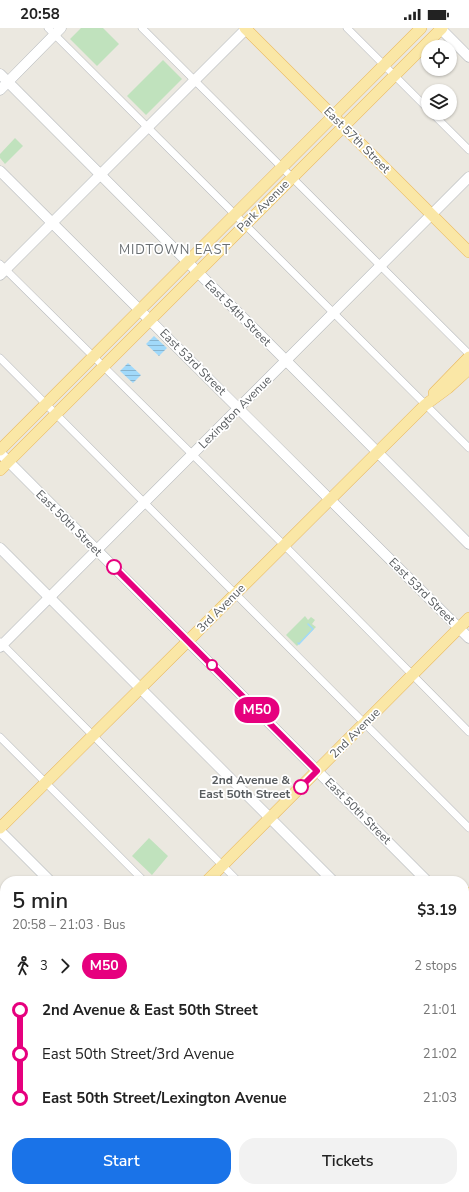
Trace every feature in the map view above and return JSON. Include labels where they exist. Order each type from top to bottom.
[{"type":"main road","points":[[2,269],[52,223],[246,28]]},
{"type":"main road","name":"East 57th Street","points":[[246,28],[469,252]]},
{"type":"main road","name":"Park Avenue","points":[[0,450],[421,28]]},
{"type":"main road","points":[[441,28],[469,57]]},
{"type":"main road","name":"Park Avenue","points":[[4,466],[441,28]]},
{"type":"main road","points":[[0,90],[55,30]]},
{"type":"main road","name":"East 54th Street","points":[[0,74],[286,361],[378,451],[469,544]]},
{"type":"main road","name":"East 53rd Street","points":[[0,171],[469,638]]},
{"type":"main road","name":"Lexington Avenue","points":[[1,644],[97,550],[469,177]]},
{"type":"main road","name":"3rd Avenue","points":[[0,830],[425,404],[443,382],[469,355]]},
{"type":"main road","name":"3rd Avenue","points":[[425,404],[448,388],[469,369]]},
{"type":"main road","name":"East 50th Street","points":[[0,453],[4,466],[97,550],[422,876]]},
{"type":"main road","points":[[0,548],[328,876]]},
{"type":"main road","name":"2nd Avenue","points":[[212,876],[469,618]]},
{"type":"main road","points":[[0,830],[45,876]]},
{"type":"street","points":[[142,28],[283,167],[469,355]]},
{"type":"street","points":[[347,28],[421,102]]},
{"type":"street","points":[[55,30],[148,127],[469,448]]},
{"type":"street","points":[[439,120],[469,150]]},
{"type":"street","points":[[2,269],[94,356],[469,732]]},
{"type":"street","points":[[0,358],[469,828]]},
{"type":"street","points":[[1,644],[233,876]]},
{"type":"street","points":[[0,738],[139,876]]},
{"type":"green space","points":[[81,28],[103,28],[119,44],[97,66],[70,39]]},
{"type":"green space","points":[[163,60],[182,79],[146,115],[127,96]]},
{"type":"green space","points":[[15,138],[23,146],[5,164],[0,158],[0,154]]},
{"type":"green space","points":[[305,616],[308,620],[311,617],[315,620],[312,624],[316,627],[297,646],[286,635]]},
{"type":"green space","points":[[149,838],[168,856],[152,875],[132,856]]},
{"type":"water","points":[[154,336],[167,348],[159,356],[146,344]]},
{"type":"water","points":[[128,363],[141,375],[133,383],[120,371]]},
{"type":"waterway","points":[[298,643],[299,644],[313,629],[308,624]]},
{"type":"bus line","name":"M50","points":[[114,567],[317,771],[301,787]]},
{"type":"place","name":"2nd Avenue & East 50th Street","points":[[301,787]]},
{"type":"district","name":"MIDTOWN EAST","points":[[175,249]]}]
